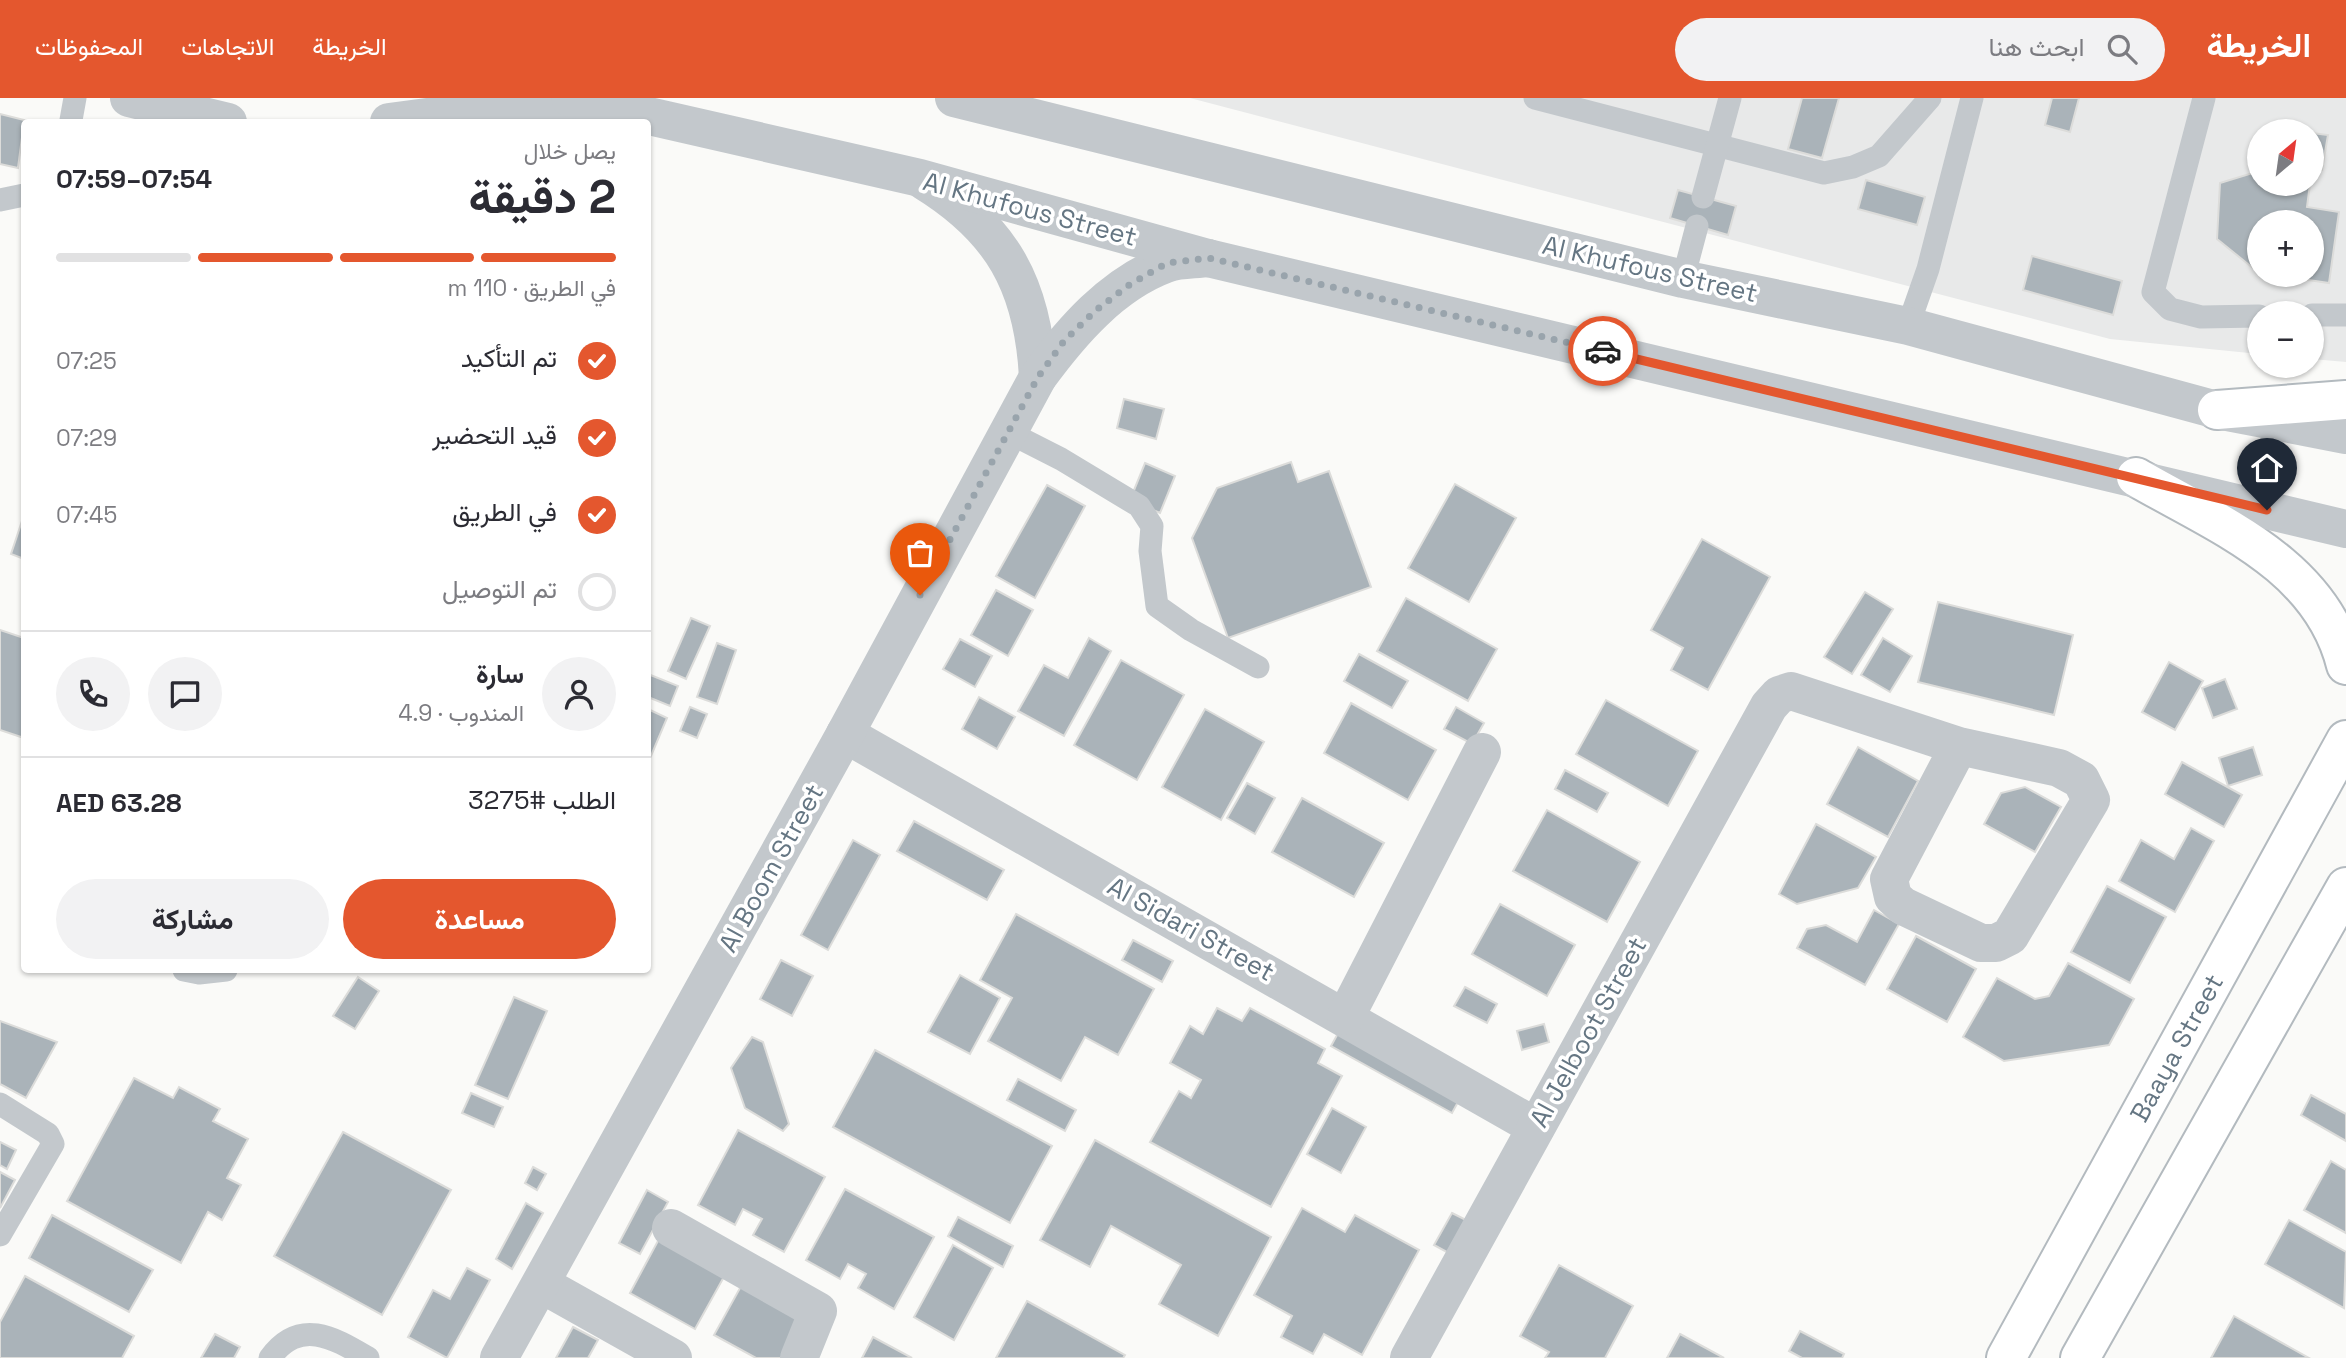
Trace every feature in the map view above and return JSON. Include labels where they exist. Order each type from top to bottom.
[{"type":"main road","points":[[2217,410],[2346,400]]},
{"type":"main road","points":[[2136,477],[2281,564],[2301,581],[2325,613],[2346,665]]},
{"type":"main road","name":"Baaya Street","points":[[2006,1358],[2346,740]]},
{"type":"main road","points":[[2080,1358],[2346,887]]},
{"type":"street","points":[[129,98],[216,119]]},
{"type":"street","name":"Al Khufous Street","points":[[954,98],[1683,279],[1908,327],[2217,410],[2346,435]]},
{"type":"street","name":"Al Khufous Street","points":[[412,119],[580,100],[920,178],[1209,258],[2346,529]]},
{"type":"street","points":[[920,178],[955,200],[985,227],[1009,260],[1026,297],[1036,336],[1038,377]]},
{"type":"street","name":"Al Boom Street","points":[[499,1358],[845,734],[1038,377],[1064,341],[1095,311],[1129,285],[1167,263],[1209,258]]},
{"type":"street","name":"Al Jelboot Street","points":[[1409,1358],[1769,706],[1779,695],[1791,691],[1959,746]]},
{"type":"street","name":"Al Sidari Street","points":[[845,734],[1346,1016],[1536,1127]]},
{"type":"street","points":[[1959,746],[2059,768],[2081,780],[2091,800],[2010,936],[1996,943],[1981,943],[1903,906],[1893,897],[1889,879],[1959,746]]},
{"type":"street","points":[[1346,1016],[1482,752]]},
{"type":"street","points":[[670,1228],[818,1311],[799,1358]]},
{"type":"street","points":[[541,1284],[673,1358]]},
{"type":"lane","points":[[1535,98],[1718,148],[1824,173],[1853,167],[1879,156],[1930,98]]},
{"type":"lane","points":[[1703,197],[1730,98]]},
{"type":"lane","points":[[1908,327],[1928,268],[1972,98]]},
{"type":"lane","points":[[2204,98],[2153,292],[2170,309],[2201,317],[2247,316]]},
{"type":"lane","points":[[0,200],[21,196]]},
{"type":"lane","points":[[1683,279],[1697,226]]},
{"type":"lane","points":[[2324,315],[2346,315]]},
{"type":"lane","points":[[1008,432],[1061,459],[1139,506],[1152,526],[1150,551],[1157,606],[1191,630],[1258,667]]},
{"type":"lane","points":[[0,1104],[48,1134],[53,1144],[0,1235]]},
{"type":"lane","points":[[270,1358],[293,1338],[318,1334],[330,1336],[368,1358]]},
{"type":"shaded area","points":[[1190,98],[2346,98],[2346,362],[2324,360],[2324,301],[2247,301],[2247,353],[2110,339]]},
{"type":"building","points":[[1802,98],[1839,98],[1822,158],[1788,149]]},
{"type":"building","points":[[2052,98],[2079,98],[2070,132],[2045,125]]},
{"type":"building","points":[[0,114],[21,119],[21,145],[18,168],[0,164]]},
{"type":"building","points":[[2324,134],[2328,135],[2324,158]]},
{"type":"building","points":[[2247,175],[2247,196],[2308,196],[2307,207],[2339,212],[2329,283],[2324,282],[2324,210],[2247,210],[2247,263],[2217,239],[2220,183]]},
{"type":"building","points":[[1866,180],[1925,197],[1917,225],[1858,209]]},
{"type":"building","points":[[1678,190],[1736,206],[1728,235],[1670,218]]},
{"type":"building","points":[[2032,256],[2122,281],[2113,315],[2023,290]]},
{"type":"building","points":[[1124,399],[1164,409],[1156,439],[1117,428]]},
{"type":"building","points":[[1291,462],[1298,482],[1329,471],[1371,587],[1228,638],[1192,538],[1217,488]]},
{"type":"building","points":[[1145,463],[1175,476],[1160,513],[1130,500]]},
{"type":"building","points":[[1455,484],[1516,518],[1469,602],[1408,568]]},
{"type":"building","points":[[1047,485],[1085,506],[1035,598],[996,576]]},
{"type":"building","points":[[21,524],[21,558],[11,554]]},
{"type":"building","points":[[1702,539],[1770,577],[1708,690],[1671,670],[1683,648],[1651,630]]},
{"type":"building","points":[[996,590],[1033,610],[1008,656],[971,635]]},
{"type":"building","points":[[1865,592],[1893,609],[1852,674],[1824,657]]},
{"type":"building","points":[[1406,598],[1497,649],[1468,701],[1377,651]]},
{"type":"building","points":[[1938,602],[2073,635],[2054,715],[1918,682]]},
{"type":"building","points":[[691,618],[710,626],[686,679],[668,671]]},
{"type":"building","points":[[0,630],[21,637],[21,737],[0,730]]},
{"type":"building","points":[[1089,638],[1111,651],[1064,736],[1018,711],[1044,665],[1068,678]]},
{"type":"building","points":[[1883,638],[1912,656],[1890,692],[1861,675]]},
{"type":"building","points":[[960,639],[992,656],[975,687],[943,669]]},
{"type":"building","points":[[717,643],[736,650],[717,704],[697,697]]},
{"type":"building","points":[[1359,654],[1408,681],[1392,708],[1344,681]]},
{"type":"building","points":[[1121,660],[1184,695],[1137,780],[1074,745]]},
{"type":"building","points":[[2169,662],[2203,681],[2175,730],[2142,712]]},
{"type":"building","points":[[651,675],[678,686],[670,706],[651,698]]},
{"type":"building","points":[[2225,679],[2237,709],[2213,718],[2202,688]]},
{"type":"building","points":[[979,697],[1015,717],[997,749],[962,729]]},
{"type":"building","points":[[1606,700],[1698,751],[1668,806],[1576,754]]},
{"type":"building","points":[[1351,703],[1436,750],[1408,800],[1324,753]]},
{"type":"building","points":[[690,707],[707,714],[697,738],[680,731]]},
{"type":"building","points":[[1456,707],[1484,723],[1472,744],[1444,729]]},
{"type":"building","points":[[1205,709],[1264,742],[1221,820],[1162,787]]},
{"type":"building","points":[[651,710],[667,718],[651,756]]},
{"type":"building","points":[[1858,747],[1918,781],[1888,837],[1827,804]]},
{"type":"building","points":[[2253,747],[2262,775],[2228,786],[2219,758]]},
{"type":"building","points":[[2182,762],[2242,795],[2224,827],[2165,794]]},
{"type":"building","points":[[1565,770],[1608,793],[1597,812],[1555,789]]},
{"type":"building","points":[[1247,783],[1275,798],[1255,834],[1227,818]]},
{"type":"building","points":[[2025,787],[2061,807],[2035,852],[1984,824],[2001,793]]},
{"type":"building","points":[[1302,798],[1384,843],[1354,897],[1272,852]]},
{"type":"building","points":[[1547,810],[1640,862],[1607,922],[1513,871]]},
{"type":"building","points":[[914,821],[1004,870],[987,900],[897,851]]},
{"type":"building","points":[[1816,824],[1876,857],[1858,888],[1797,904],[1779,894]]},
{"type":"building","points":[[2191,828],[2214,841],[2175,912],[2119,881],[2141,840],[2174,859]]},
{"type":"building","points":[[853,840],[880,855],[828,950],[801,935]]},
{"type":"building","points":[[2107,886],[2166,917],[2130,983],[2071,952]]},
{"type":"building","points":[[1500,904],[1575,945],[1547,996],[1472,954]]},
{"type":"building","points":[[1874,910],[1899,924],[1865,985],[1797,948],[1807,929],[1826,925],[1857,942]]},
{"type":"building","points":[[1016,914],[1154,989],[1118,1055],[1085,1037],[1061,1081],[988,1041],[1012,998],[980,980]]},
{"type":"building","points":[[1916,936],[1976,969],[1947,1022],[1887,989]]},
{"type":"building","points":[[1133,940],[1173,961],[1162,982],[1122,960]]},
{"type":"building","points":[[781,960],[813,976],[792,1016],[760,999]]},
{"type":"building","points":[[2068,963],[2134,999],[2109,1045],[2004,1061],[1963,1037],[1997,978],[2035,999],[2049,996]]},
{"type":"building","points":[[960,975],[1000,998],[970,1054],[928,1032]]},
{"type":"building","points":[[358,977],[379,991],[355,1029],[333,1016]]},
{"type":"building","points":[[1465,987],[1497,1004],[1487,1023],[1454,1006]]},
{"type":"building","points":[[514,997],[547,1011],[508,1099],[475,1085]]},
{"type":"building","points":[[1217,1008],[1242,1021],[1250,1008],[1325,1049],[1318,1063],[1342,1076],[1271,1207],[1150,1142],[1179,1091],[1191,1098],[1201,1080],[1170,1063],[1190,1026],[1203,1034]]},
{"type":"building","points":[[0,1021],[57,1042],[26,1098],[0,1084]]},
{"type":"building","points":[[1544,1024],[1549,1042],[1522,1050],[1517,1031]]},
{"type":"building","points":[[1342,1026],[1463,1093],[1452,1113],[1331,1046]]},
{"type":"building","points":[[752,1037],[763,1042],[789,1124],[783,1131],[745,1108],[731,1068]]},
{"type":"building","points":[[875,1050],[1052,1146],[1010,1223],[833,1127]]},
{"type":"building","points":[[134,1078],[173,1098],[179,1087],[220,1109],[213,1121],[248,1139],[227,1178],[241,1185],[222,1220],[208,1212],[181,1263],[67,1201]]},
{"type":"building","points":[[1018,1079],[1076,1110],[1065,1131],[1007,1100]]},
{"type":"building","points":[[471,1093],[503,1107],[494,1127],[462,1113]]},
{"type":"building","points":[[2311,1095],[2346,1114],[2346,1141],[2301,1115]]},
{"type":"building","points":[[1332,1108],[1366,1127],[1341,1173],[1307,1154]]},
{"type":"building","points":[[738,1130],[825,1177],[784,1252],[753,1235],[762,1219],[743,1209],[735,1225],[698,1205]]},
{"type":"building","points":[[343,1132],[451,1190],[382,1315],[274,1256]]},
{"type":"building","points":[[1095,1140],[1271,1237],[1218,1336],[1159,1304],[1181,1265],[1111,1226],[1090,1267],[1040,1240]]},
{"type":"building","points":[[0,1142],[16,1150],[7,1169],[0,1165]]},
{"type":"building","points":[[2331,1161],[2346,1170],[2346,1233],[2304,1210]]},
{"type":"building","points":[[533,1167],[546,1174],[537,1190],[525,1183]]},
{"type":"building","points":[[0,1172],[15,1180],[0,1208]]},
{"type":"building","points":[[845,1189],[934,1237],[894,1309],[858,1288],[866,1274],[848,1264],[840,1279],[806,1260]]},
{"type":"building","points":[[647,1190],[668,1202],[640,1254],[619,1243]]},
{"type":"building","points":[[526,1203],[543,1213],[512,1269],[496,1259]]},
{"type":"building","points":[[1302,1208],[1345,1232],[1355,1215],[1419,1250],[1362,1355],[1324,1334],[1313,1354],[1281,1337],[1292,1316],[1254,1295]]},
{"type":"building","points":[[1452,1213],[1472,1223],[1454,1256],[1434,1245]]},
{"type":"building","points":[[52,1215],[153,1270],[129,1312],[29,1258]]},
{"type":"building","points":[[958,1217],[1013,1246],[1003,1267],[948,1236]]},
{"type":"building","points":[[2289,1220],[2346,1252],[2344,1308],[2265,1264]]},
{"type":"building","points":[[659,1239],[725,1275],[695,1329],[630,1293]]},
{"type":"building","points":[[953,1245],[993,1268],[954,1340],[914,1317]]},
{"type":"building","points":[[1559,1265],[1633,1306],[1605,1358],[1545,1358],[1549,1352],[1520,1336]]},
{"type":"building","points":[[467,1268],[490,1280],[447,1358],[408,1337],[433,1290],[450,1299]]},
{"type":"building","points":[[25,1276],[134,1336],[122,1358],[0,1358],[0,1322]]},
{"type":"building","points":[[745,1279],[806,1312],[781,1358],[756,1358],[714,1335]]},
{"type":"building","points":[[1027,1301],[1125,1355],[1123,1358],[996,1358]]},
{"type":"building","points":[[2234,1316],[2309,1358],[2211,1358]]},
{"type":"building","points":[[573,1327],[598,1340],[588,1358],[556,1358]]},
{"type":"building","points":[[1800,1331],[1844,1354],[1842,1358],[1802,1358],[1789,1351]]},
{"type":"building","points":[[215,1334],[240,1347],[234,1358],[201,1358]]},
{"type":"building","points":[[1680,1334],[1724,1358],[1667,1358]]},
{"type":"building","points":[[873,1337],[912,1358],[862,1358]]},
{"type":"way so far","points":[[920,595],[1038,377],[1064,341],[1095,311],[1129,285],[1167,263],[1209,258],[1603,351]]},
{"type":"route","points":[[1603,351],[2267,510]]}]
